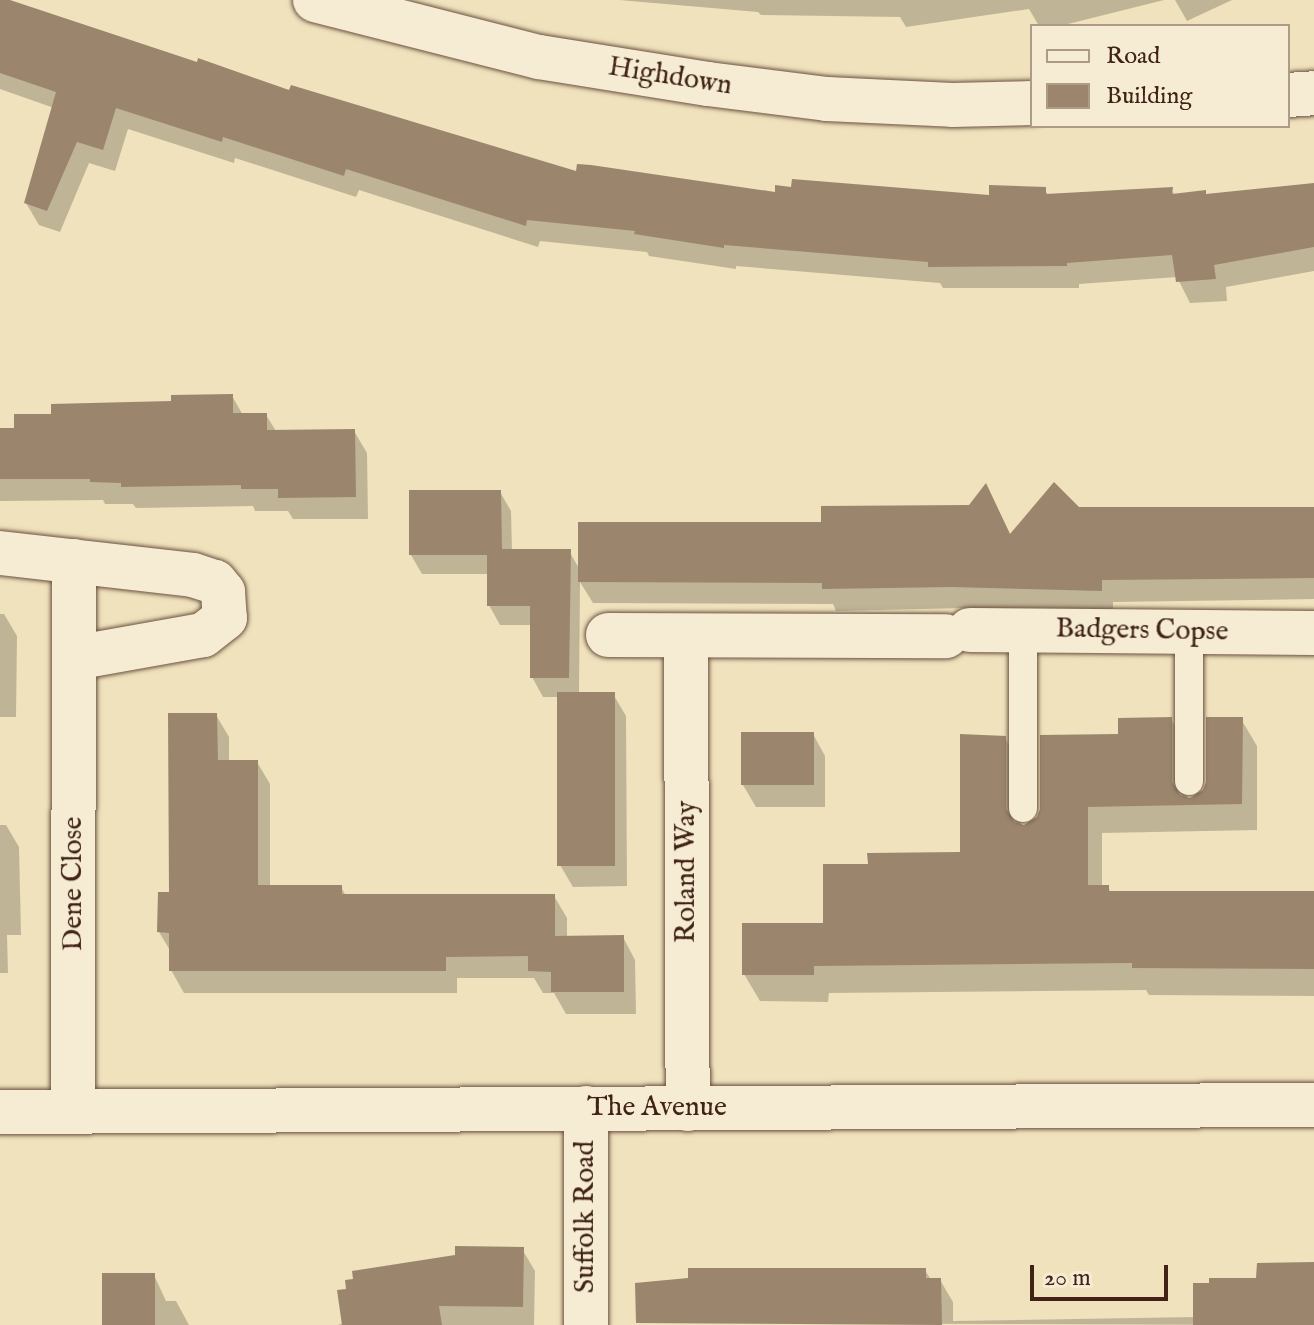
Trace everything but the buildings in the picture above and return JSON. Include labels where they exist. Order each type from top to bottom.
[{"type":"street","name":"Highdown","points":[[315,0],[539,57],[708,84],[827,99],[952,105],[1030,103]]},
{"type":"street","points":[[1290,95],[1314,93]]},
{"type":"street","points":[[0,553],[193,575],[215,582],[223,592],[227,607],[225,618],[203,635],[74,658]]},
{"type":"street","name":"Dene Close","points":[[73,1110],[74,561]]},
{"type":"street","name":"Badgers Copse","points":[[686,636],[1023,630],[1314,633]]},
{"type":"street","points":[[608,635],[686,636]]},
{"type":"street","name":"Roland Way","points":[[686,636],[688,1109]]},
{"type":"street","name":"The Avenue","points":[[0,1112],[1314,1105]]},
{"type":"street","name":"Suffolk Road","points":[[586,1108],[586,1325]]},
{"type":"lane","points":[[1023,630],[1023,808]]},
{"type":"lane","points":[[1189,631],[1189,781]]}]
